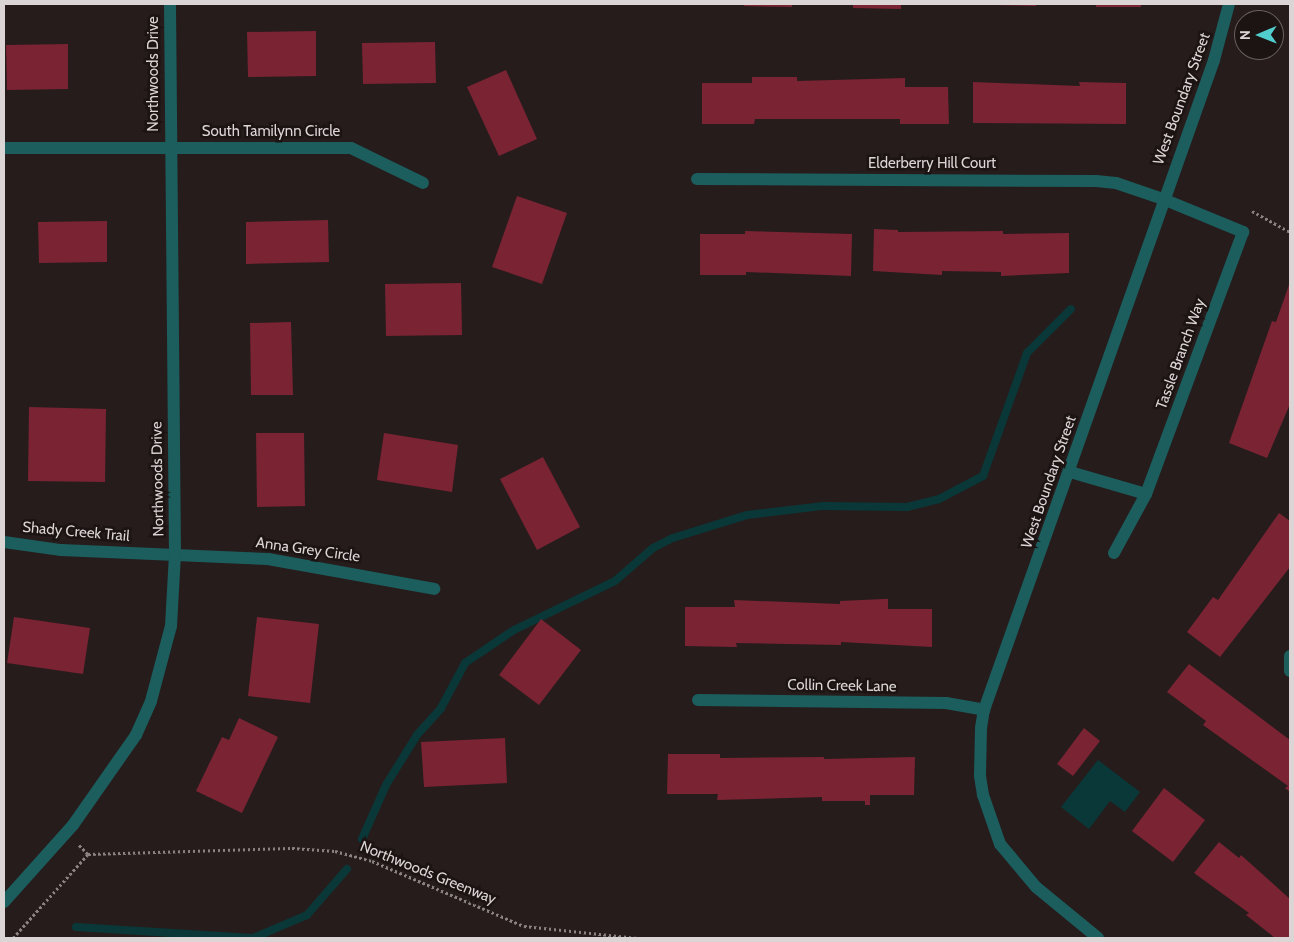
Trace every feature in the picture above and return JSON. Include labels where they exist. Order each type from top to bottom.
[{"type":"street","name":"Northwoods Drive","points":[[4,902],[73,825],[136,735],[163,665],[171,626],[175,555],[170,4]]},
{"type":"street","name":"West Boundary Street","points":[[1098,938],[1036,887],[1000,844],[991,823],[980,775],[984,710],[1070,472],[1163,199],[1214,60],[1229,4]]},
{"type":"street","name":"South Tamilynn Circle","points":[[4,148],[351,148],[423,183]]},
{"type":"street","name":"Elderberry Hill Court","points":[[697,179],[1096,181],[1116,183],[1163,199]]},
{"type":"street","name":"Tassle Branch Way","points":[[1146,494],[1243,232],[1163,199]]},
{"type":"street","points":[[1070,472],[1146,494],[1114,553]]},
{"type":"street","name":"Shady Creek Trail","points":[[4,542],[61,550],[175,555]]},
{"type":"street","name":"Anna Grey Circle","points":[[175,555],[268,559],[434,589]]},
{"type":"street","points":[[1290,656],[1290,671]]},
{"type":"street","name":"Collin Creek Lane","points":[[698,700],[946,703],[984,710]]},
{"type":"path","points":[[1252,211],[1290,232]]},
{"type":"path","points":[[13,938],[88,854],[80,846]]},
{"type":"path","name":"Northwoods Greenway","points":[[88,854],[246,849],[335,851],[372,861],[524,926],[637,938]]},
{"type":"water","points":[[1098,760],[1140,792],[1125,812],[1110,801],[1089,829],[1061,807]]},
{"type":"building","points":[[744,4],[792,4],[792,7],[744,6]]},
{"type":"building","points":[[853,4],[901,4],[901,9],[853,8]]},
{"type":"building","points":[[1036,4],[1036,6],[994,5]]},
{"type":"building","points":[[1096,4],[1141,4],[1141,7],[1096,7]]},
{"type":"building","points":[[316,31],[316,76],[248,77],[247,32]]},
{"type":"building","points":[[435,42],[436,83],[363,84],[362,43]]},
{"type":"building","points":[[68,44],[68,89],[7,90],[6,45]]},
{"type":"building","points":[[506,70],[537,139],[499,156],[467,87]]},
{"type":"building","points":[[752,77],[797,77],[797,81],[905,78],[905,87],[948,87],[949,124],[900,124],[900,119],[755,119],[754,124],[702,124],[702,83],[752,83]]},
{"type":"building","points":[[973,82],[1080,86],[1079,82],[1126,83],[1126,124],[973,123]]},
{"type":"building","points":[[517,196],[567,213],[542,284],[492,267]]},
{"type":"building","points":[[328,220],[329,262],[246,264],[246,222]]},
{"type":"building","points":[[107,221],[107,262],[39,263],[38,222]]},
{"type":"building","points":[[874,229],[898,230],[898,232],[1003,231],[1003,234],[1069,233],[1069,273],[1001,276],[1001,272],[942,271],[942,275],[873,271]]},
{"type":"building","points":[[745,231],[852,234],[851,276],[746,272],[746,275],[700,275],[700,234],[745,234]]},
{"type":"building","points":[[1290,282],[1290,404],[1267,458],[1229,443],[1272,321],[1276,322]]},
{"type":"building","points":[[461,283],[462,335],[386,336],[385,284]]},
{"type":"building","points":[[291,322],[293,395],[251,395],[250,323]]},
{"type":"building","points":[[29,407],[106,409],[105,482],[28,481]]},
{"type":"building","points":[[256,433],[304,433],[305,506],[257,507]]},
{"type":"building","points":[[384,433],[458,445],[452,492],[377,480]]},
{"type":"building","points":[[543,457],[580,527],[537,550],[500,479]]},
{"type":"building","points":[[1279,513],[1290,521],[1290,567],[1220,657],[1187,632],[1213,597],[1218,600]]},
{"type":"building","points":[[888,599],[888,609],[932,609],[932,647],[841,642],[841,645],[736,643],[737,647],[685,646],[685,607],[735,607],[734,600],[840,604],[840,601]]},
{"type":"building","points":[[14,617],[90,628],[83,674],[7,663]]},
{"type":"building","points":[[257,617],[319,624],[310,703],[248,696]]},
{"type":"building","points":[[541,619],[581,650],[539,705],[499,675]]},
{"type":"building","points":[[1189,664],[1290,740],[1290,792],[1285,788],[1288,786],[1203,725],[1206,721],[1167,692]]},
{"type":"building","points":[[239,718],[278,737],[242,813],[196,791],[222,737],[229,740]]},
{"type":"building","points":[[1084,728],[1100,741],[1073,776],[1057,764]]},
{"type":"building","points":[[505,738],[507,783],[424,787],[421,742]]},
{"type":"building","points":[[668,754],[720,754],[720,758],[824,757],[824,759],[915,757],[914,795],[870,795],[870,805],[865,805],[865,801],[822,801],[822,797],[717,800],[718,794],[667,794]]},
{"type":"building","points":[[1164,788],[1205,820],[1173,862],[1132,831]]},
{"type":"building","points":[[1219,842],[1239,858],[1241,855],[1290,899],[1290,938],[1275,938],[1246,915],[1249,913],[1194,873]]},
{"type":"waterway","points":[[362,839],[386,785],[417,735],[441,708],[465,663],[514,630],[615,581],[653,548],[673,538],[747,515],[823,506],[907,507],[939,499],[983,476],[1027,353],[1071,309]]},
{"type":"waterway","points":[[76,927],[253,938],[307,915],[347,869]]}]
